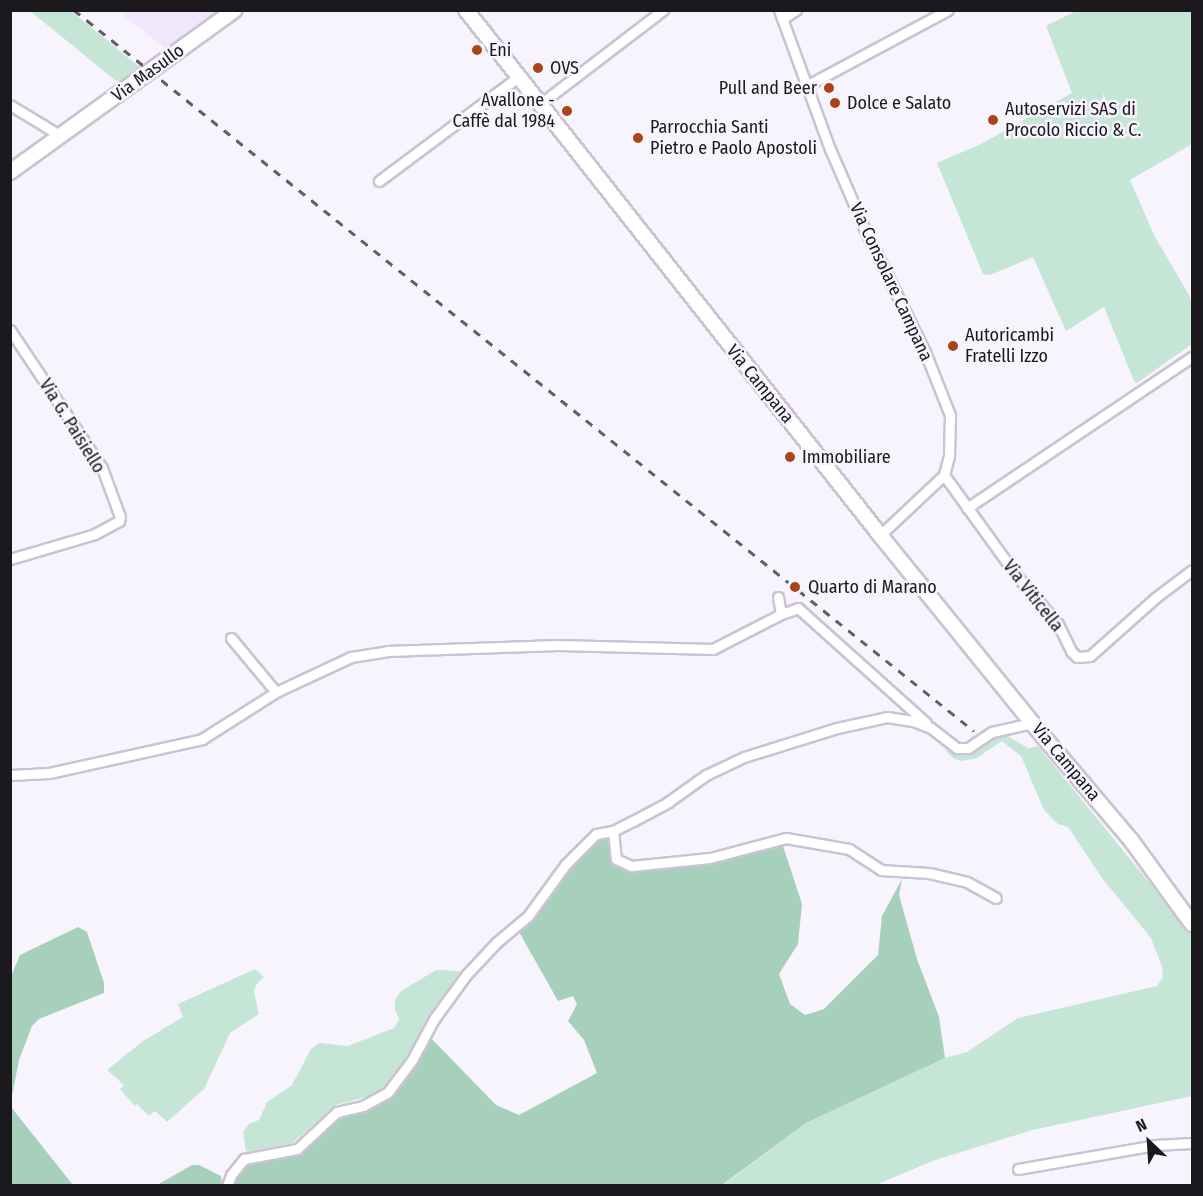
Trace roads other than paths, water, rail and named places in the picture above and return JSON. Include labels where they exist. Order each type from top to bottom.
[{"type":"main road","name":"Via Masullo","points":[[10,172],[235,10]]},
{"type":"main road","name":"Via Campana","points":[[466,10],[880,535],[1032,723],[1131,840],[1192,924]]},
{"type":"street","points":[[540,104],[663,10]]},
{"type":"street","points":[[780,15],[796,10]]},
{"type":"street","points":[[806,86],[948,10]]},
{"type":"street","name":"Via Consolare Campana","points":[[780,15],[806,86],[866,232],[950,415],[950,456],[944,475]]},
{"type":"street","points":[[379,181],[518,77]]},
{"type":"street","points":[[10,105],[61,136]]},
{"type":"street","name":"Via G. Paisiello","points":[[10,330],[102,468],[120,517],[119,521],[95,534],[10,559]]},
{"type":"street","points":[[967,508],[1192,357]]},
{"type":"street","points":[[880,535],[944,475]]},
{"type":"street","name":"Via Viticella","points":[[944,475],[1016,575],[1058,624],[1071,651],[1077,657],[1090,656],[1155,598],[1192,570]]},
{"type":"street","points":[[778,597],[782,614]]},
{"type":"street","points":[[10,775],[49,773],[202,739],[276,692],[351,657],[387,651],[558,645],[713,649],[798,608],[931,728],[957,748],[968,748],[992,732],[1032,723]]},
{"type":"street","points":[[231,638],[276,692]]},
{"type":"street","points":[[227,1185],[231,1175],[244,1159],[297,1149],[337,1112],[363,1106],[388,1092],[412,1060],[434,1019],[466,975],[497,942],[528,916],[565,865],[596,834],[613,831],[668,802],[706,775],[744,757],[787,742],[887,717],[913,721],[931,728]]},
{"type":"street","points":[[613,831],[616,859],[631,866],[710,858],[786,838],[849,849],[881,870],[929,873],[968,882],[996,898]]},
{"type":"street","points":[[1018,1169],[1155,1145],[1192,1143]]},
{"type":"railway","points":[[74,10],[974,731]]},
{"type":"place","name":"Eni","points":[[477,50]]},
{"type":"place","name":"OVS","points":[[538,68]]},
{"type":"place","name":"Pull and Beer","points":[[829,88]]},
{"type":"place","name":"Dolce e Salato","points":[[835,103]]},
{"type":"place","name":"Avallone - Caffè dal 1984","points":[[567,111]]},
{"type":"place","name":"Autoservizi SAS di Procolo Riccio & C.","points":[[993,120]]},
{"type":"place","name":"Parrocchia Santi Pietro e Paolo Apostoli","points":[[638,138]]},
{"type":"place","name":"Autoricambi Fratelli Izzo","points":[[953,346]]},
{"type":"place","name":"Immobiliare","points":[[790,457]]},
{"type":"place","name":"Quarto di Marano","points":[[795,587]]}]
